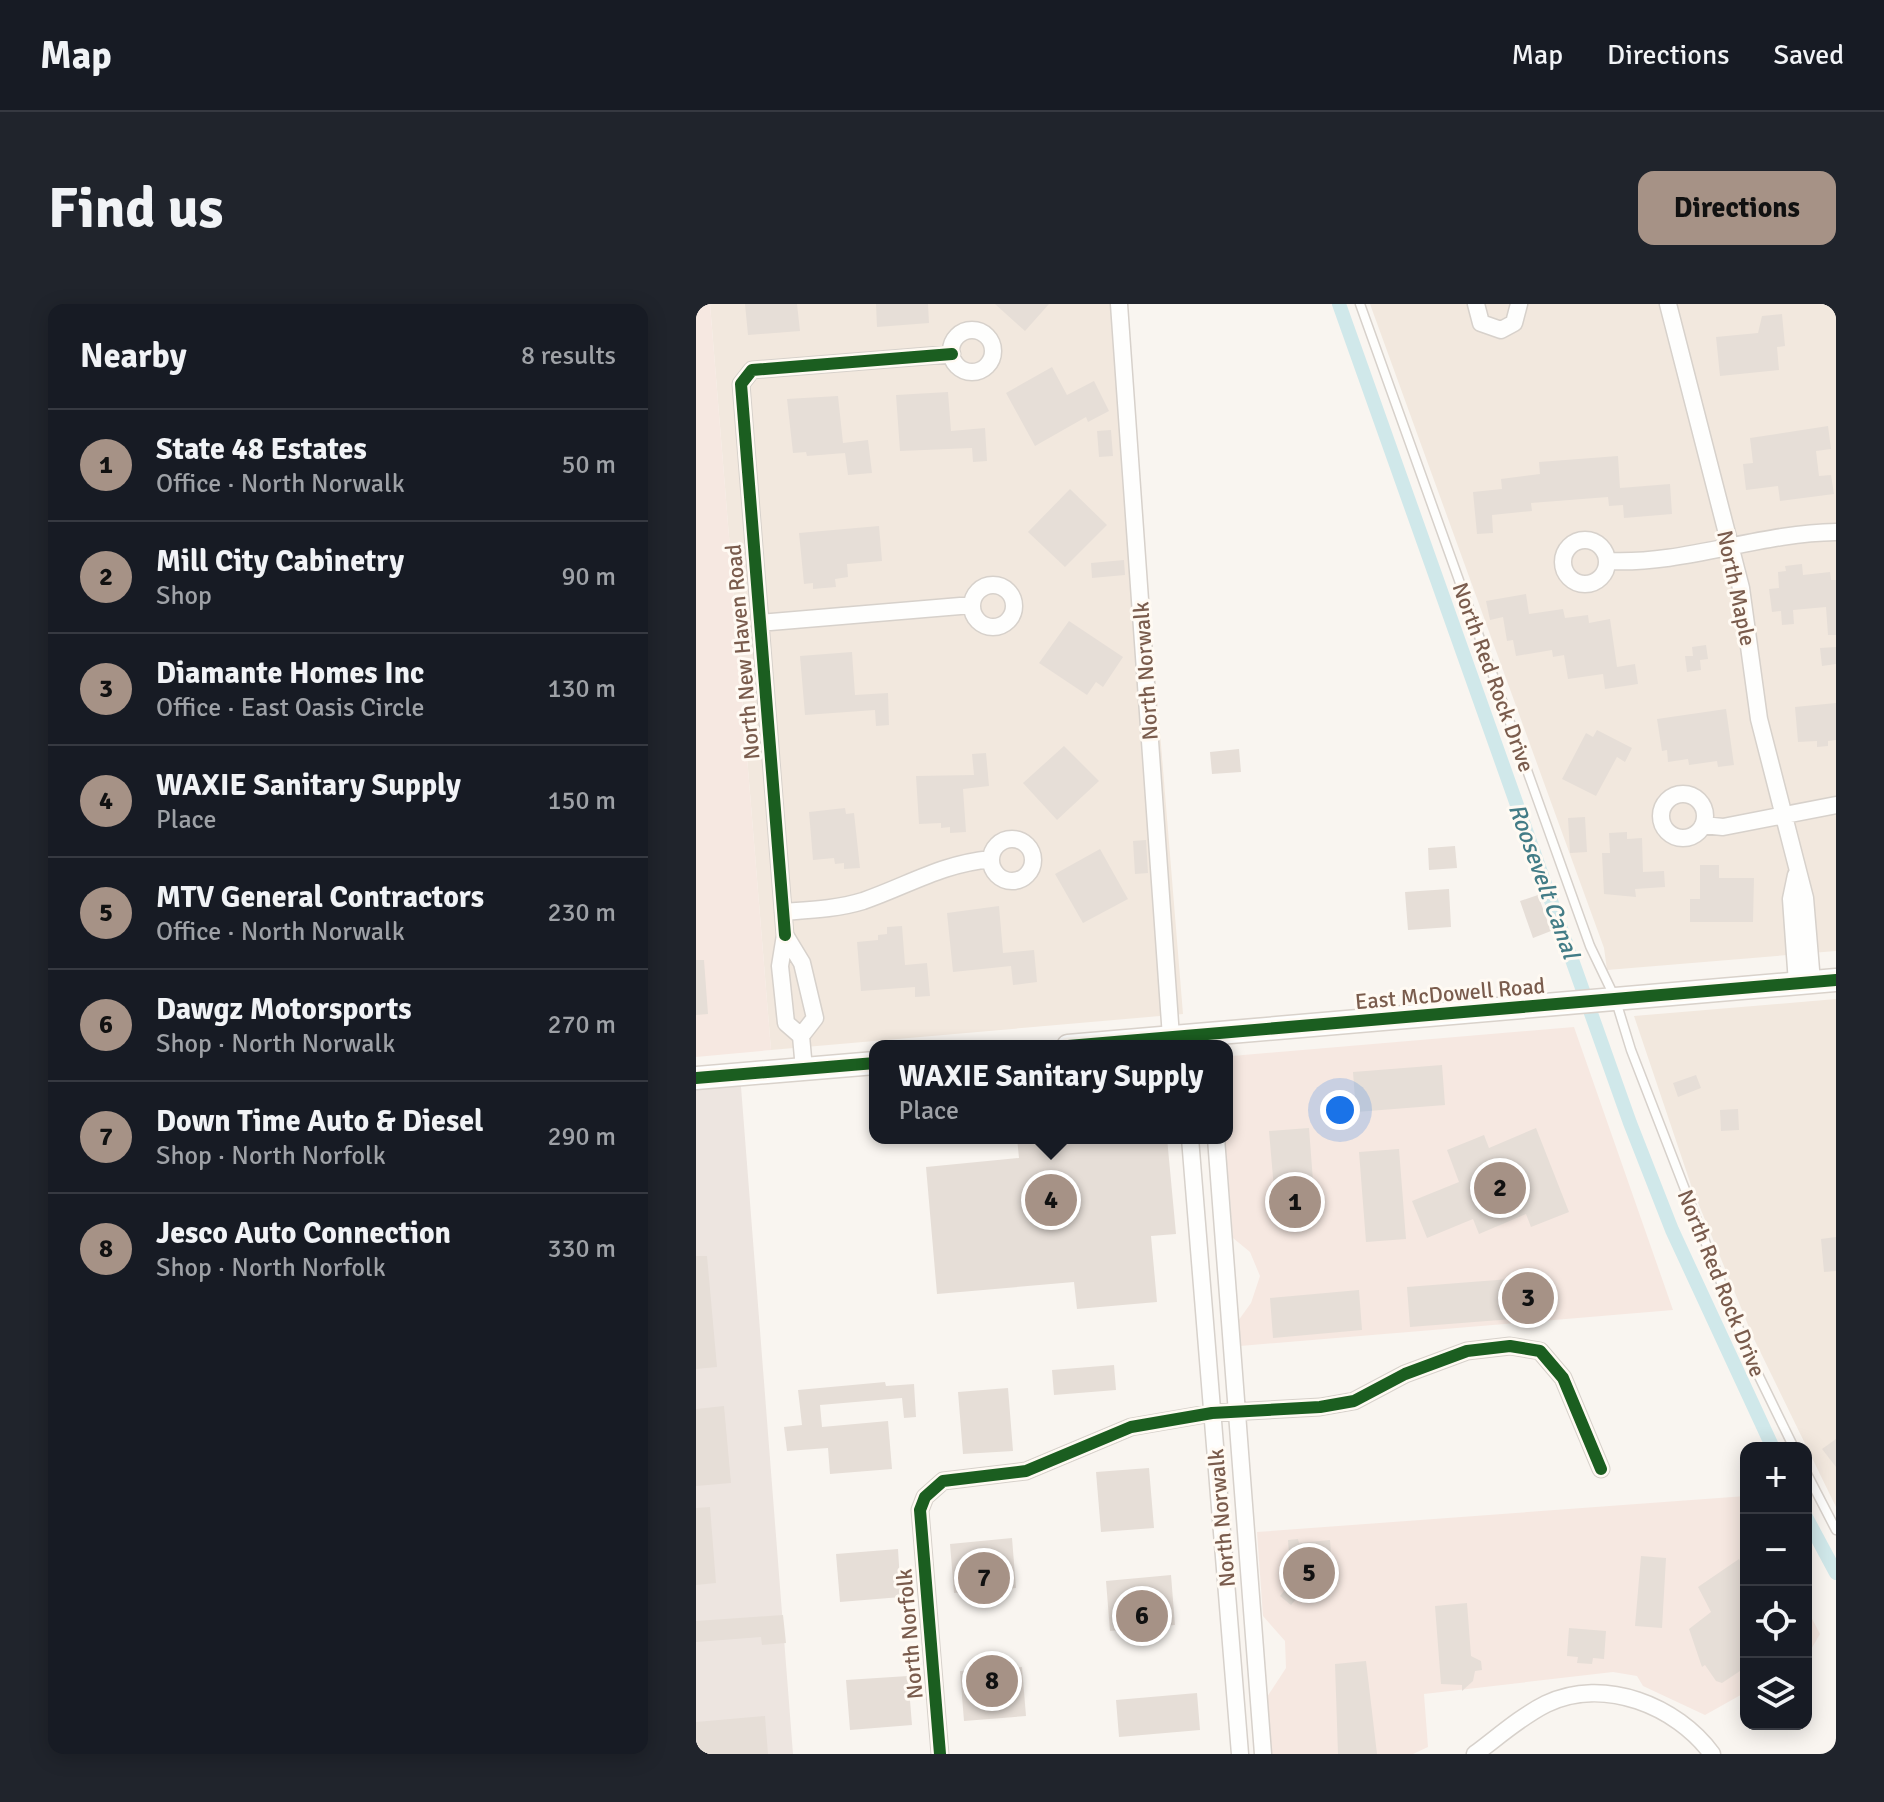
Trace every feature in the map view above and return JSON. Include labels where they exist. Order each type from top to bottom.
[{"type":"main road","name":"East McDowell Road","points":[[1200,1040],[1612,998],[1836,980]]},
{"type":"main road","points":[[696,1078],[869,1064]]},
{"type":"street","name":"North Norwalk","points":[[1119,304],[1190,1040]]},
{"type":"street","points":[[1476,304],[1481,323],[1494,329],[1514,323],[1524,304]]},
{"type":"street","name":"North Maple","points":[[1668,304],[1730,547],[1747,621],[1759,719],[1805,898],[1804,983]]},
{"type":"street","name":"North New Haven Road","points":[[801,1036],[786,1023],[780,966],[785,935],[741,384],[752,370],[952,354]]},
{"type":"street","points":[[1607,561],[1667,559],[1795,535],[1836,532]]},
{"type":"street","points":[[760,623],[972,605]]},
{"type":"street","points":[[1703,825],[1723,827],[1836,805]]},
{"type":"street","points":[[783,912],[836,908],[939,868],[991,859]]},
{"type":"street","name":"North New Haven Road","points":[[785,935],[802,963],[815,1018],[801,1036],[804,1069]]},
{"type":"street","name":"North Norwalk","points":[[1191,1144],[1255,1655],[1263,1754]]},
{"type":"street","name":"North Norwalk","points":[[1216,1144],[1232,1658],[1240,1754]]},
{"type":"street","points":[[1224,1413],[1354,1401],[1405,1374],[1467,1351],[1510,1346],[1540,1351],[1563,1378],[1601,1469]]},
{"type":"street","name":"North Norfolk","points":[[940,1754],[920,1510],[925,1497],[943,1481],[1026,1471],[1131,1427],[1224,1413]]},
{"type":"street","points":[[1232,1658],[1255,1655]]},
{"type":"street","points":[[1475,1754],[1548,1703],[1577,1695],[1604,1694],[1633,1700],[1678,1720],[1695,1732],[1712,1754]]},
{"type":"lane","name":"North Red Rock Drive","points":[[1360,304],[1590,946],[1751,1360],[1791,1442]]},
{"type":"lane","points":[[1812,1484],[1836,1530]]},
{"type":"shaded area","points":[[696,304],[710,304],[771,1050],[696,1057]]},
{"type":"shaded area","points":[[710,304],[1125,304],[1183,1014],[771,1050]]},
{"type":"shaded area","points":[[1370,304],[1836,304],[1836,951],[1607,970],[1604,948]]},
{"type":"shaded area","points":[[1836,999],[1836,1507],[1812,1458],[1812,1442],[1804,1442],[1753,1337],[1692,1188],[1634,1016]]},
{"type":"shaded area","points":[[1574,1027],[1673,1310],[1240,1346],[1238,1321],[1251,1303],[1260,1276],[1250,1252],[1233,1238],[1225,1144],[1233,1144],[1233,1056]]},
{"type":"shaded area","points":[[740,1074],[793,1754],[696,1754],[696,1078]]},
{"type":"shaded area","points":[[1740,1496],[1740,1695],[1705,1715],[1643,1686],[1637,1676],[1613,1672],[1424,1694],[1428,1747],[1413,1754],[1271,1754],[1267,1697],[1286,1668],[1285,1641],[1263,1616],[1257,1532]]},
{"type":"shaded area","points":[[1812,1619],[1820,1634],[1812,1648]]},
{"type":"building","points":[[745,304],[797,304],[800,331],[748,335]]},
{"type":"building","points":[[876,304],[928,304],[929,323],[877,327]]},
{"type":"building","points":[[995,304],[1049,304],[1025,331]]},
{"type":"building","points":[[1782,314],[1785,346],[1777,347],[1779,370],[1720,376],[1716,337],[1758,333],[1762,316]]},
{"type":"building","points":[[1052,367],[1067,395],[1094,381],[1109,411],[1088,422],[1086,417],[1035,446],[1006,393]]},
{"type":"building","points":[[948,392],[951,431],[985,428],[987,461],[973,462],[972,448],[900,451],[896,395]]},
{"type":"building","points":[[838,396],[843,443],[868,440],[872,473],[848,475],[845,453],[807,456],[806,452],[793,453],[787,399]]},
{"type":"building","points":[[1828,426],[1831,449],[1816,451],[1819,476],[1831,475],[1834,494],[1780,501],[1778,486],[1746,490],[1743,464],[1753,463],[1750,438]]},
{"type":"building","points":[[1111,430],[1113,456],[1099,457],[1097,431]]},
{"type":"building","points":[[1618,456],[1620,488],[1670,484],[1672,514],[1624,518],[1623,505],[1609,506],[1608,497],[1531,503],[1532,511],[1492,515],[1493,533],[1477,534],[1473,492],[1502,489],[1501,479],[1540,474],[1539,462]]},
{"type":"building","points":[[1070,489],[1107,525],[1065,567],[1028,532]]},
{"type":"building","points":[[879,526],[882,561],[847,564],[848,577],[835,579],[836,587],[813,589],[813,583],[804,584],[799,533]]},
{"type":"building","points":[[1124,560],[1125,575],[1092,578],[1091,563]]},
{"type":"building","points":[[1802,564],[1803,575],[1830,572],[1831,580],[1836,580],[1836,635],[1828,635],[1826,607],[1793,610],[1794,624],[1782,625],[1781,611],[1772,612],[1769,589],[1779,588],[1778,572],[1786,571],[1785,566]]},
{"type":"building","points":[[1526,594],[1529,614],[1563,609],[1565,618],[1588,615],[1589,623],[1610,619],[1617,667],[1635,664],[1638,684],[1605,689],[1603,674],[1568,679],[1564,655],[1553,657],[1552,650],[1516,656],[1513,640],[1507,641],[1503,617],[1490,620],[1486,601]]},
{"type":"building","points":[[1069,621],[1123,657],[1103,687],[1096,682],[1087,695],[1039,663]]},
{"type":"building","points":[[1706,645],[1708,659],[1700,660],[1701,670],[1687,672],[1685,656],[1693,656],[1692,647]]},
{"type":"building","points":[[1836,647],[1836,664],[1822,666],[1820,648]]},
{"type":"building","points":[[852,652],[855,695],[888,693],[889,725],[876,726],[875,710],[805,715],[800,656]]},
{"type":"building","points":[[1836,703],[1836,740],[1828,741],[1828,746],[1817,747],[1817,741],[1798,742],[1795,707]]},
{"type":"building","points":[[1726,709],[1734,765],[1718,767],[1717,761],[1689,765],[1688,759],[1668,762],[1667,750],[1662,751],[1657,719]]},
{"type":"building","points":[[1597,730],[1632,748],[1625,762],[1617,757],[1596,796],[1562,779],[1586,733],[1593,737]]},
{"type":"building","points":[[1064,746],[1099,781],[1057,820],[1023,783]]},
{"type":"building","points":[[1239,749],[1241,772],[1212,774],[1210,752]]},
{"type":"building","points":[[986,753],[989,786],[963,789],[966,832],[950,833],[950,827],[941,828],[941,823],[919,824],[916,776],[974,775],[972,754]]},
{"type":"building","points":[[845,808],[846,814],[854,813],[860,868],[844,869],[844,863],[835,864],[834,858],[813,860],[809,812]]},
{"type":"building","points":[[1585,817],[1587,852],[1570,853],[1568,818]]},
{"type":"building","points":[[1627,832],[1627,839],[1642,838],[1643,872],[1664,871],[1665,887],[1635,889],[1636,897],[1604,894],[1602,853],[1610,853],[1609,833]]},
{"type":"building","points":[[1146,840],[1148,873],[1135,874],[1133,841]]},
{"type":"building","points":[[1455,846],[1457,868],[1429,870],[1428,848]]},
{"type":"building","points":[[1100,849],[1128,899],[1083,923],[1055,874]]},
{"type":"building","points":[[1700,865],[1719,865],[1719,878],[1754,878],[1753,922],[1690,922],[1690,899],[1700,899]]},
{"type":"building","points":[[1449,889],[1451,927],[1408,930],[1405,892]]},
{"type":"building","points":[[1538,895],[1551,931],[1533,938],[1520,901]]},
{"type":"building","points":[[999,906],[1003,953],[1034,950],[1037,982],[1013,985],[1011,966],[953,972],[947,913]]},
{"type":"building","points":[[902,926],[905,965],[927,963],[930,996],[915,997],[915,987],[861,991],[857,942],[878,940],[878,935],[887,934],[887,927]]},
{"type":"building","points":[[696,960],[704,960],[708,1014],[696,1015]]},
{"type":"building","points":[[1442,1065],[1445,1105],[1356,1112],[1353,1072]]},
{"type":"building","points":[[1696,1075],[1701,1088],[1678,1097],[1673,1083]]},
{"type":"building","points":[[1738,1109],[1739,1130],[1721,1131],[1720,1110]]},
{"type":"building","points":[[1309,1128],[1316,1221],[1277,1224],[1269,1131]]},
{"type":"building","points":[[1536,1128],[1569,1212],[1531,1227],[1526,1214],[1479,1234],[1473,1219],[1427,1238],[1412,1201],[1459,1182],[1447,1150],[1484,1135],[1489,1148]]},
{"type":"building","points":[[1018,1144],[1168,1144],[1176,1234],[1151,1236],[1157,1302],[1077,1309],[1074,1282],[937,1294],[926,1167],[1019,1158]]},
{"type":"building","points":[[1399,1149],[1406,1239],[1366,1242],[1359,1152]]},
{"type":"building","points":[[1836,1237],[1836,1271],[1824,1272],[1821,1239]]},
{"type":"building","points":[[696,1256],[707,1256],[717,1367],[696,1369]]},
{"type":"building","points":[[1547,1276],[1550,1316],[1410,1327],[1407,1287]]},
{"type":"building","points":[[1359,1290],[1362,1330],[1273,1338],[1270,1298]]},
{"type":"building","points":[[1114,1365],[1116,1390],[1054,1395],[1052,1370]]},
{"type":"building","points":[[885,1382],[886,1386],[914,1384],[916,1417],[904,1418],[902,1398],[820,1405],[822,1427],[888,1421],[892,1469],[830,1474],[828,1448],[787,1451],[784,1427],[802,1425],[798,1390]]},
{"type":"building","points":[[1008,1388],[1013,1451],[963,1454],[958,1392]]},
{"type":"building","points":[[724,1406],[731,1483],[696,1486],[696,1409]]},
{"type":"building","points":[[1836,1439],[1836,1467],[1822,1449]]},
{"type":"building","points":[[1149,1468],[1154,1528],[1101,1532],[1096,1472]]},
{"type":"building","points":[[710,1507],[716,1583],[696,1585],[696,1508]]},
{"type":"building","points":[[1012,1538],[1016,1588],[954,1593],[950,1544]]},
{"type":"building","points":[[1298,1539],[1299,1543],[1330,1540],[1333,1582],[1325,1582],[1307,1603],[1299,1596],[1291,1605],[1280,1596],[1288,1586],[1280,1579],[1290,1567],[1288,1540]]},
{"type":"building","points":[[898,1549],[901,1597],[840,1602],[836,1554]]},
{"type":"building","points":[[1641,1556],[1666,1558],[1662,1628],[1635,1626]]},
{"type":"building","points":[[1739,1559],[1740,1671],[1722,1683],[1716,1681],[1705,1665],[1702,1667],[1689,1629],[1711,1612],[1698,1587]]},
{"type":"building","points":[[1171,1575],[1175,1625],[1110,1631],[1106,1581]]},
{"type":"building","points":[[1467,1603],[1471,1656],[1481,1661],[1482,1670],[1475,1671],[1473,1681],[1462,1691],[1462,1685],[1441,1684],[1435,1606]]},
{"type":"building","points":[[783,1615],[786,1643],[762,1645],[761,1637],[696,1642],[696,1621]]},
{"type":"building","points":[[1569,1628],[1606,1631],[1604,1659],[1593,1658],[1592,1664],[1577,1663],[1578,1657],[1567,1656]]},
{"type":"building","points":[[1366,1661],[1377,1754],[1338,1754],[1335,1664]]},
{"type":"building","points":[[1022,1667],[1026,1716],[964,1721],[960,1671]]},
{"type":"building","points":[[908,1676],[912,1725],[850,1730],[846,1680]]},
{"type":"building","points":[[1197,1693],[1200,1730],[1119,1737],[1116,1700]]},
{"type":"building","points":[[765,1716],[768,1754],[696,1754],[696,1722]]},
{"type":"waterway","name":"Roosevelt Canal","points":[[1339,304],[1630,1123],[1672,1230],[1770,1442]]},
{"type":"waterway","name":"Roosevelt Canal","points":[[1812,1528],[1836,1573]]},
{"type":"cycle path","points":[[785,935],[741,384],[752,370],[952,354]]},
{"type":"cycle path","points":[[1138,1040],[1836,980]]},
{"type":"cycle path","points":[[696,1078],[869,1064]]},
{"type":"cycle path","points":[[940,1754],[920,1510],[925,1497],[943,1481],[1026,1471],[1131,1427],[1212,1413],[1320,1407],[1354,1401],[1405,1374],[1467,1351],[1510,1346],[1540,1351],[1563,1378],[1601,1469]]},
{"type":"place","name":"Mill City Cabinetry","points":[[1500,1188]]},
{"type":"place","name":"WAXIE Sanitary Supply","points":[[1051,1200]]},
{"type":"place","name":"State 48 Estates","points":[[1295,1202]]},
{"type":"place","name":"Diamante Homes Inc","points":[[1528,1298]]},
{"type":"place","name":"MTV General Contractors","points":[[1309,1573]]},
{"type":"place","name":"Down Time Auto & Diesel","points":[[984,1578]]},
{"type":"place","name":"Dawgz Motorsports","points":[[1142,1616]]},
{"type":"place","name":"Jesco Auto Connection","points":[[992,1681]]}]
